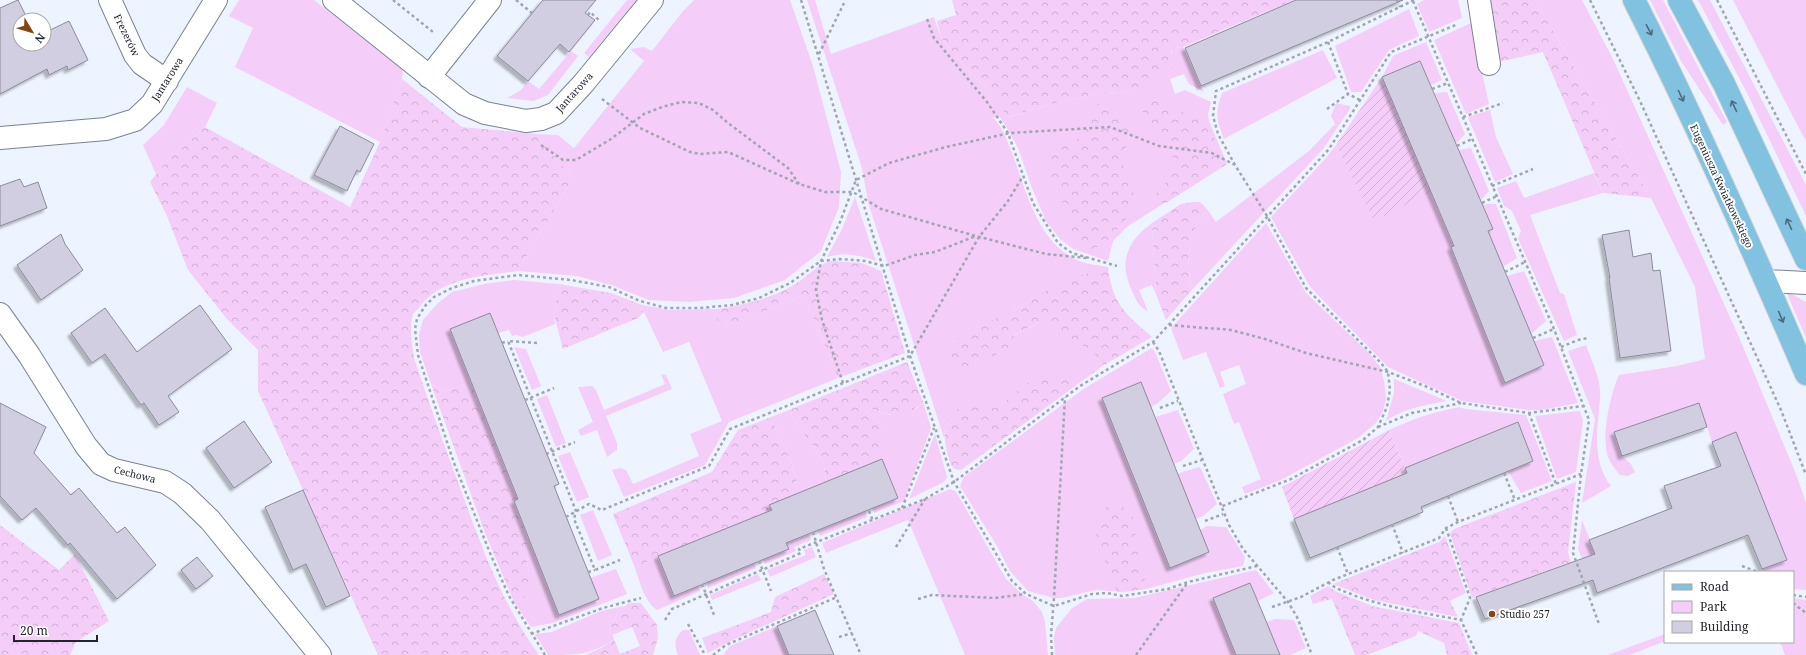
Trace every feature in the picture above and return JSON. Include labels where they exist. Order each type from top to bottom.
[{"type":"main road","name":"Eugeniusza Kwiatkowskiego","points":[[1634,0],[1665,61],[1766,281],[1806,374]]},
{"type":"main road","points":[[1679,0],[1724,84],[1806,259]]},
{"type":"street","name":"Frezerów","points":[[110,0],[135,56],[142,64],[167,81]]},
{"type":"street","name":"Jantarowa","points":[[0,138],[106,129],[135,120],[152,104],[216,0]]},
{"type":"street","name":"Jantarowa","points":[[334,0],[464,104],[485,113],[526,121],[541,119],[556,113],[583,84],[652,0]]},
{"type":"street","points":[[429,77],[490,0]]},
{"type":"street","points":[[1480,8],[1489,64]]},
{"type":"street","points":[[1766,281],[1806,283]]},
{"type":"street","name":"Cechowa","points":[[0,314],[29,354],[86,446],[101,464],[114,470],[165,482],[182,493],[210,520],[320,655]]},
{"type":"path","points":[[393,0],[439,37],[443,59]]},
{"type":"path","points":[[516,0],[532,14]]},
{"type":"path","points":[[801,0],[819,54],[861,197],[884,266],[910,356],[954,482],[1012,581],[1026,594],[1054,606],[1092,594],[1133,595],[1257,566]]},
{"type":"path","points":[[1397,0],[1400,7]]},
{"type":"path","points":[[1378,427],[1387,407],[1390,390],[1388,372],[1372,352],[1306,288],[1267,216],[1235,166],[1218,134],[1213,116],[1216,91],[1328,42],[1413,0],[1554,329],[1574,377],[1589,420],[1573,553],[1599,624]]},
{"type":"path","points":[[1590,0],[1640,101],[1780,410],[1806,475]]},
{"type":"path","points":[[1717,0],[1806,174]]},
{"type":"path","points":[[819,54],[844,3]]},
{"type":"path","points":[[665,620],[672,609],[801,552],[799,549],[873,521],[925,499],[954,482],[1080,386],[1153,342],[1329,148],[1391,52],[1428,36],[1480,8]]},
{"type":"path","points":[[588,15],[590,12],[600,21]]},
{"type":"path","points":[[595,27],[604,16]]},
{"type":"path","points":[[927,19],[934,38],[988,102],[1008,133],[1033,203],[1058,243],[1072,253],[1117,266]]},
{"type":"path","points":[[1328,42],[1348,94],[1360,100]]},
{"type":"path","points":[[1432,89],[1448,83]]},
{"type":"path","points":[[583,84],[633,124],[690,152],[700,154],[728,152],[799,184],[825,192],[853,192],[881,209],[1046,254],[1087,258]]},
{"type":"path","points":[[1327,109],[1348,94]]},
{"type":"path","points":[[507,117],[524,132],[563,160],[576,160],[593,152],[633,124],[644,114],[681,102],[699,103],[713,110],[728,124],[788,168],[799,184]]},
{"type":"path","points":[[1463,117],[1503,103]]},
{"type":"path","points":[[545,655],[509,596],[487,546],[454,463],[418,355],[415,329],[417,320],[425,306],[434,297],[452,288],[474,281],[518,275],[571,280],[609,287],[640,301],[666,308],[700,308],[732,305],[759,298],[790,283],[821,261],[828,251],[853,192],[856,180],[889,163],[946,147],[1008,133],[1110,127],[1159,146],[1212,153],[1235,166]]},
{"type":"path","points":[[1458,146],[1472,139]]},
{"type":"path","points":[[1492,186],[1533,169]]},
{"type":"path","points":[[566,517],[589,504],[602,510],[709,466],[730,429],[910,356],[978,236],[1008,201],[1023,176]]},
{"type":"path","points":[[1482,203],[1497,196]]},
{"type":"path","points":[[821,261],[840,259],[865,261],[884,266],[915,255],[936,252],[978,236]]},
{"type":"path","points":[[821,261],[816,290],[818,306],[843,383]]},
{"type":"path","points":[[1505,272],[1525,262]]},
{"type":"path","points":[[1169,325],[1231,330],[1265,339],[1306,353],[1388,372],[1425,386],[1461,403],[1529,413],[1583,406]]},
{"type":"path","points":[[1533,338],[1554,329]]},
{"type":"path","points":[[1561,347],[1578,340],[1588,338]]},
{"type":"path","points":[[508,341],[576,511],[574,519],[595,570]]},
{"type":"path","points":[[502,344],[508,341],[537,343]]},
{"type":"path","points":[[1153,342],[1159,351],[1220,507],[1244,549],[1288,602],[1297,617],[1312,655]]},
{"type":"path","points":[[525,400],[554,388]]},
{"type":"path","points":[[1052,655],[1051,635],[1054,606],[1065,397]]},
{"type":"path","points":[[1160,408],[1178,401]]},
{"type":"path","points":[[1220,507],[1291,479],[1364,440],[1378,427],[1412,413],[1461,403]]},
{"type":"path","points":[[1529,413],[1556,484]]},
{"type":"path","points":[[902,509],[935,427]]},
{"type":"path","points":[[546,454],[575,442]]},
{"type":"path","points":[[1183,466],[1202,460]]},
{"type":"path","points":[[1504,473],[1515,500]]},
{"type":"path","points":[[1272,607],[1288,602],[1328,582],[1439,538],[1446,528],[1458,522],[1582,474]]},
{"type":"path","points":[[1448,496],[1458,522]]},
{"type":"path","points":[[896,547],[925,499]]},
{"type":"path","points":[[869,511],[873,521]]},
{"type":"path","points":[[1206,521],[1224,514]]},
{"type":"path","points":[[1392,524],[1403,553]]},
{"type":"path","points":[[1446,528],[1470,598],[1462,620],[1477,655]]},
{"type":"path","points":[[813,532],[824,569],[861,655]]},
{"type":"path","points":[[1337,547],[1348,574]]},
{"type":"path","points":[[588,572],[620,560]]},
{"type":"path","points":[[758,561],[771,591]]},
{"type":"path","points":[[1742,566],[1755,571]]},
{"type":"path","points":[[1136,655],[1188,582]]},
{"type":"path","points":[[1328,582],[1337,589],[1372,602],[1404,610],[1462,620]]},
{"type":"path","points":[[702,584],[714,615]]},
{"type":"path","points":[[918,599],[932,595],[995,598],[1026,594]]},
{"type":"path","points":[[1794,595],[1806,597]]},
{"type":"path","points":[[713,655],[726,645],[837,597]]},
{"type":"path","points":[[531,634],[602,608],[641,598]]},
{"type":"path","points":[[1794,605],[1806,613]]},
{"type":"path","points":[[688,624],[705,655]]},
{"type":"path","points":[[839,637],[852,633]]},
{"type":"green space","points":[[239,0],[314,0],[403,70],[402,79],[380,142],[235,67],[253,28],[229,16]]},
{"type":"green space","points":[[627,0],[636,0],[589,57],[584,53]]},
{"type":"green space","points":[[694,0],[790,0],[813,66],[841,172],[839,207],[821,251],[785,280],[734,298],[689,302],[649,300],[611,285],[577,276],[518,271],[573,178],[536,134],[558,135],[574,148],[644,61],[630,49],[644,47],[652,51],[683,11]]},
{"type":"green space","points":[[807,0],[815,0],[831,54],[934,17],[941,38],[967,69],[991,93],[1009,117],[1055,103],[1096,94],[1133,91],[1172,53],[1171,48],[1183,47],[1204,92],[1189,84],[1184,74],[1170,79],[1175,94],[1185,90],[1211,102],[1208,114],[1209,121],[1227,164],[1128,226],[1113,241],[1108,261],[1073,249],[1060,239],[1046,221],[1032,188],[1018,148],[1010,133],[1000,117],[993,117],[1005,135],[1030,204],[1047,235],[1059,248],[1073,258],[1086,263],[1108,267],[1037,296],[1015,310],[995,320],[957,364],[1074,305],[1104,365],[1084,376],[944,430],[944,438],[868,202],[862,168]]},
{"type":"green space","points":[[952,0],[1294,0],[1183,47],[1171,48],[1172,69],[1133,91],[1096,94],[1055,103],[1008,117],[991,93],[967,69],[941,38],[937,21],[956,15]]},
{"type":"green space","points":[[1424,0],[1458,0],[1462,18],[1429,32],[1417,4]]},
{"type":"green space","points":[[1485,0],[1535,0],[1651,198],[1603,193],[1543,52],[1494,63]]},
{"type":"green space","points":[[1535,0],[1582,0],[1613,59],[1739,337],[1796,474],[1806,503],[1806,590],[1794,589],[1794,571],[1763,571],[1762,569],[1786,560],[1736,432],[1712,442],[1699,403],[1614,432],[1622,456],[1631,464],[1635,472],[1628,476],[1620,475],[1608,457],[1606,448],[1606,427],[1612,393],[1619,375],[1677,366],[1705,359],[1695,287],[1651,198]]},
{"type":"green space","points":[[1650,0],[1663,0],[1727,122],[1723,125],[1681,61]]},
{"type":"green space","points":[[1698,0],[1710,0],[1806,185],[1806,216],[1746,91]]},
{"type":"green space","points":[[1733,0],[1806,0],[1806,141],[1803,136]]},
{"type":"green space","points":[[1409,9],[1419,36],[1389,50],[1361,92],[1351,92],[1335,46]]},
{"type":"green space","points":[[1471,23],[1489,104],[1466,114],[1434,40]]},
{"type":"green space","points":[[1426,42],[1442,80],[1431,85],[1420,61],[1382,77],[1393,56]]},
{"type":"green space","points":[[1323,50],[1337,78],[1224,139],[1217,116],[1222,93]]},
{"type":"green space","points":[[571,51],[578,56],[548,95],[533,101],[507,98],[521,90],[528,81],[539,89]]},
{"type":"green space","points":[[1382,77],[1431,192],[1374,221],[1336,145]]},
{"type":"green space","points":[[402,79],[462,127],[536,134],[573,178],[518,271],[465,279],[441,289],[430,296],[413,314],[411,325],[414,358],[443,442],[486,557],[504,597],[526,636],[539,655],[378,655],[258,391],[258,350],[227,319],[188,270],[167,216],[150,182],[165,163],[205,127],[350,207],[380,142]]},
{"type":"green space","points":[[187,87],[217,103],[205,127],[165,163],[156,174],[143,145],[164,125]]},
{"type":"green space","points":[[1447,92],[1465,134],[1456,144],[1435,93]]},
{"type":"green space","points":[[1153,98],[1176,110],[1192,115],[1201,122],[1217,142],[1227,164],[1166,203],[1159,203],[1154,196],[1165,184],[1174,169],[1172,151],[1167,136],[1152,123],[1139,107],[1144,99]]},
{"type":"green space","points":[[1098,103],[1116,106],[1133,128],[1122,159],[1125,173],[1134,194],[1131,214],[1104,244],[1092,249],[1083,245],[1069,233],[1069,217],[1051,176],[1051,144],[1068,143],[1084,136],[1090,115]]},
{"type":"green space","points":[[1336,103],[1350,106],[1350,109],[1323,149],[1191,291],[1189,253],[1191,238],[1195,228],[1207,209],[1216,222],[1309,151],[1335,124],[1331,116]]},
{"type":"green space","points":[[1490,110],[1496,137],[1513,174],[1495,182],[1468,117]]},
{"type":"green space","points":[[1336,145],[1374,220],[1431,192],[1454,246],[1451,247],[1505,382],[1544,365],[1534,341],[1552,337],[1578,403],[1541,410],[1528,410],[1462,401],[1388,367],[1315,292],[1309,285],[1271,217],[1326,158]]},
{"type":"green space","points":[[1471,148],[1489,191],[1481,200],[1459,150]]},
{"type":"green space","points":[[1594,173],[1603,193],[1530,215],[1560,293],[1564,294],[1577,335],[1564,341],[1518,238],[1521,231],[1512,211],[1504,206],[1497,188],[1516,181],[1524,198]]},
{"type":"green space","points":[[855,197],[876,261],[852,255],[834,255],[827,257],[842,229]]},
{"type":"green space","points":[[1200,202],[1207,209],[1195,228],[1191,238],[1189,261],[1191,291],[1166,320],[1156,294],[1152,223],[1181,204]]},
{"type":"green space","points":[[1496,204],[1517,258],[1503,267],[1488,231],[1493,229],[1483,205]]},
{"type":"green space","points":[[1152,223],[1156,294],[1152,285],[1139,290],[1148,311],[1141,306],[1135,298],[1126,273],[1126,264],[1130,246]]},
{"type":"green space","points":[[1266,223],[1306,293],[1370,354],[1380,367],[1384,381],[1386,399],[1383,411],[1376,423],[1358,438],[1281,480],[1245,494],[1242,487],[1261,479],[1239,422],[1234,424],[1223,394],[1246,384],[1239,365],[1220,372],[1225,386],[1220,388],[1206,352],[1183,360],[1171,328]]},
{"type":"green space","points":[[831,261],[862,263],[881,271],[905,353],[838,378],[804,295],[726,326],[718,322],[716,315],[718,309],[748,303],[777,294],[795,284],[817,268]]},
{"type":"green space","points":[[1108,267],[1113,290],[1121,307],[1152,337],[1104,365],[1094,353],[1084,346],[1060,339],[1044,323],[1040,322],[1014,335],[1009,346],[1003,352],[982,359],[967,367],[956,364],[952,359],[950,349],[955,340],[970,330],[1015,310],[1037,296],[1070,279]]},
{"type":"green space","points":[[1524,271],[1546,321],[1531,334],[1507,276]]},
{"type":"green space","points":[[514,280],[559,284],[554,315],[555,324],[523,337],[516,335],[512,336],[509,330],[498,333],[490,313],[450,329],[471,382],[446,391],[431,384],[420,352],[419,335],[423,320],[438,303],[452,292],[484,284]]},
{"type":"green space","points":[[559,284],[611,293],[642,305],[641,310],[644,312],[638,318],[563,349],[554,315]]},
{"type":"green space","points":[[1786,291],[1806,302],[1806,338]]},
{"type":"green space","points":[[804,295],[838,378],[729,422],[705,465],[624,497],[612,470],[620,468],[626,470],[633,484],[699,456],[690,434],[722,421],[689,342],[663,352],[644,312],[641,310],[642,305],[669,310],[718,309],[716,315],[726,326]]},
{"type":"green space","points":[[1586,345],[1596,373],[1600,390],[1597,431],[1599,459],[1605,478],[1611,486],[1582,503],[1595,419],[1568,351]]},
{"type":"green space","points":[[514,347],[526,349],[541,386],[532,390]]},
{"type":"green space","points":[[1152,348],[1171,391],[1158,403],[1151,407],[1141,383],[1102,398],[1170,568],[1209,552],[1200,530],[1207,526],[1226,527],[1245,557],[1243,566],[1205,573],[1146,589],[1124,592],[1096,590],[1061,598],[1054,598],[1028,591],[1010,571],[997,546],[960,486],[964,477],[1085,388]]},
{"type":"green space","points":[[907,362],[923,402],[911,411],[898,415],[888,414],[872,409],[863,410],[874,417],[882,426],[882,459],[826,482],[824,465],[813,445],[799,429],[789,410]]},
{"type":"green space","points":[[1104,365],[961,470],[956,469],[951,465],[945,442],[945,427],[952,414],[970,401],[984,407],[993,408],[1005,402],[1021,387],[1033,380],[1041,378],[1061,378],[1074,376],[1092,371]]},
{"type":"green space","points":[[661,374],[666,375],[672,389],[606,416],[617,443],[617,450],[607,457],[597,430],[581,436],[578,430],[593,422],[578,387],[592,386],[596,390],[604,410],[665,384]]},
{"type":"green space","points":[[1394,379],[1447,401],[1408,410],[1386,421],[1394,393]]},
{"type":"green space","points":[[471,382],[518,499],[514,501],[528,536],[526,557],[532,588],[527,596],[514,602],[485,533],[431,384],[446,391]]},
{"type":"green space","points":[[547,395],[566,443],[556,447],[537,399]]},
{"type":"green space","points":[[923,402],[931,428],[904,501],[874,513],[872,508],[898,497],[882,459],[882,426],[874,417],[863,410],[868,408],[890,415],[916,409]]},
{"type":"green space","points":[[1459,407],[1465,409],[1526,415],[1552,481],[1521,493],[1508,471],[1533,461],[1517,422],[1405,468],[1389,430],[1423,416]]},
{"type":"green space","points":[[789,410],[799,429],[813,445],[824,465],[826,482],[798,493],[793,468],[771,417]]},
{"type":"green space","points":[[1178,410],[1194,449],[1181,461],[1174,464],[1155,417]]},
{"type":"green space","points":[[1580,411],[1583,421],[1576,472],[1557,479],[1535,416]]},
{"type":"green space","points":[[771,417],[793,468],[798,493],[770,505],[772,510],[658,556],[635,568],[613,514],[712,472],[738,430]]},
{"type":"green space","points":[[1389,430],[1407,473],[1294,519],[1282,487]]},
{"type":"green space","points":[[935,434],[947,477],[944,482],[909,499]]},
{"type":"green space","points":[[570,452],[589,497],[577,502],[558,456]]},
{"type":"green space","points":[[1200,467],[1217,504],[1203,516],[1196,519],[1178,474]]},
{"type":"green space","points":[[1576,482],[1568,553],[1571,562],[1472,598],[1450,533],[1454,529]]},
{"type":"green space","points":[[950,489],[955,491],[958,495],[1006,579],[1023,595],[1033,601],[1042,612],[1045,622],[1048,655],[965,655],[908,520],[826,553],[822,543]]},
{"type":"green space","points":[[1108,505],[1122,506],[1133,516],[1138,555],[1144,571],[1146,589],[1118,592],[1113,585],[1093,525]]},
{"type":"green space","points":[[593,510],[612,555],[598,561],[580,515]]},
{"type":"green space","points":[[865,511],[867,517],[820,536],[818,530]]},
{"type":"green space","points":[[1582,520],[1600,565],[1587,570],[1578,549]]},
{"type":"green space","points":[[0,525],[59,570],[75,554],[109,621],[76,642],[70,655],[0,655]]},
{"type":"green space","points":[[809,534],[811,540],[794,547],[796,551],[765,564],[763,559],[786,543]]},
{"type":"green space","points":[[528,536],[559,615],[590,578],[616,569],[627,594],[553,623],[531,627],[514,602],[523,598],[529,572],[526,557]]},
{"type":"green space","points":[[1445,536],[1466,593],[1450,601],[1458,617],[1374,600],[1333,584],[1439,542]]},
{"type":"green space","points":[[812,547],[816,557],[770,577],[767,570],[806,555],[804,550]]},
{"type":"green space","points":[[658,556],[674,596],[698,586],[700,591],[657,610],[649,602],[635,568]]},
{"type":"green space","points":[[754,563],[756,568],[708,588],[707,582]]},
{"type":"green space","points":[[1256,570],[1274,593],[1258,601],[1250,583],[1213,598],[1236,655],[1055,655],[1054,638],[1056,628],[1072,608],[1087,599],[1134,598]]},
{"type":"green space","points":[[758,574],[761,580],[712,600],[710,595]]},
{"type":"green space","points":[[824,574],[834,594],[735,639],[708,653],[702,638],[771,612],[775,597]]},
{"type":"green space","points":[[1328,586],[1335,591],[1372,606],[1459,623],[1472,655],[1447,655],[1444,643],[1418,631],[1416,636],[1367,655],[1355,655],[1332,599],[1313,604],[1310,596]]},
{"type":"green space","points":[[1794,598],[1806,600],[1806,655],[1785,655],[1780,643],[1794,643]]},
{"type":"green space","points":[[630,603],[641,603],[657,625],[658,638],[653,655],[585,655],[601,648],[614,639],[620,654],[640,646],[632,627],[612,635],[610,628],[620,610]]},
{"type":"green space","points":[[624,606],[616,616],[610,628],[614,639],[590,651],[567,655],[548,655],[535,634],[552,632],[601,611]]},
{"type":"green space","points":[[1275,619],[1294,620],[1306,648],[1290,655],[1280,655],[1266,622]]},
{"type":"green space","points":[[777,626],[789,655],[723,655],[730,646]]},
{"type":"green space","points":[[683,630],[689,630],[700,655],[678,655],[676,639]]},
{"type":"green space","points":[[1664,634],[1664,641],[1630,655],[1608,655]]},
{"type":"building","points":[[18,0],[24,12],[12,12],[12,52],[52,52],[52,29],[69,21],[88,60],[68,70],[67,66],[49,75],[47,69],[0,94],[0,8]]},
{"type":"building","points":[[543,0],[596,0],[585,13],[595,20],[569,52],[560,44],[528,81],[497,56]]},
{"type":"building","points":[[1296,0],[1403,0],[1201,86],[1185,48]]},
{"type":"building","points":[[1420,61],[1493,229],[1488,231],[1544,365],[1505,383],[1451,247],[1454,246],[1382,77]]},
{"type":"building","points":[[340,126],[374,144],[360,172],[357,170],[347,191],[314,175]]},
{"type":"building","points":[[20,179],[24,187],[38,182],[47,208],[0,226],[0,186]]},
{"type":"building","points":[[1629,230],[1633,257],[1651,253],[1653,271],[1660,270],[1671,351],[1620,358],[1610,278],[1602,235]]},
{"type":"building","points":[[61,234],[65,244],[83,270],[41,300],[17,265]]},
{"type":"building","points":[[200,305],[232,349],[168,396],[179,412],[159,425],[144,403],[141,405],[105,354],[92,363],[71,333],[105,308],[137,352]]},
{"type":"building","points":[[490,313],[559,484],[554,486],[599,599],[559,615],[514,501],[518,499],[450,329]]},
{"type":"building","points":[[1141,382],[1209,552],[1170,568],[1102,398]]},
{"type":"building","points":[[0,403],[46,427],[34,453],[71,495],[79,488],[117,533],[125,527],[156,565],[117,599],[70,543],[68,545],[36,508],[22,520],[0,496]]},
{"type":"building","points":[[1699,403],[1707,427],[1622,456],[1614,432]]},
{"type":"building","points":[[244,421],[272,462],[234,488],[206,448]]},
{"type":"building","points":[[1518,422],[1533,461],[1421,507],[1423,512],[1310,558],[1294,519],[1407,473],[1405,468]]},
{"type":"building","points":[[1736,432],[1787,560],[1762,569],[1748,535],[1597,593],[1593,580],[1485,619],[1476,597],[1595,554],[1589,540],[1672,508],[1664,486],[1721,466],[1712,442]]},
{"type":"building","points":[[882,459],[898,498],[786,543],[789,549],[674,596],[658,556],[772,510],[769,505]]},
{"type":"building","points":[[303,490],[350,596],[326,607],[306,564],[293,570],[265,507]]},
{"type":"building","points":[[197,557],[213,576],[196,589],[181,570]]},
{"type":"building","points":[[1250,583],[1280,655],[1236,655],[1213,598]]},
{"type":"building","points":[[815,610],[834,655],[789,655],[777,626]]},
{"type":"place","name":"Studio 257","points":[[1492,614]]}]
